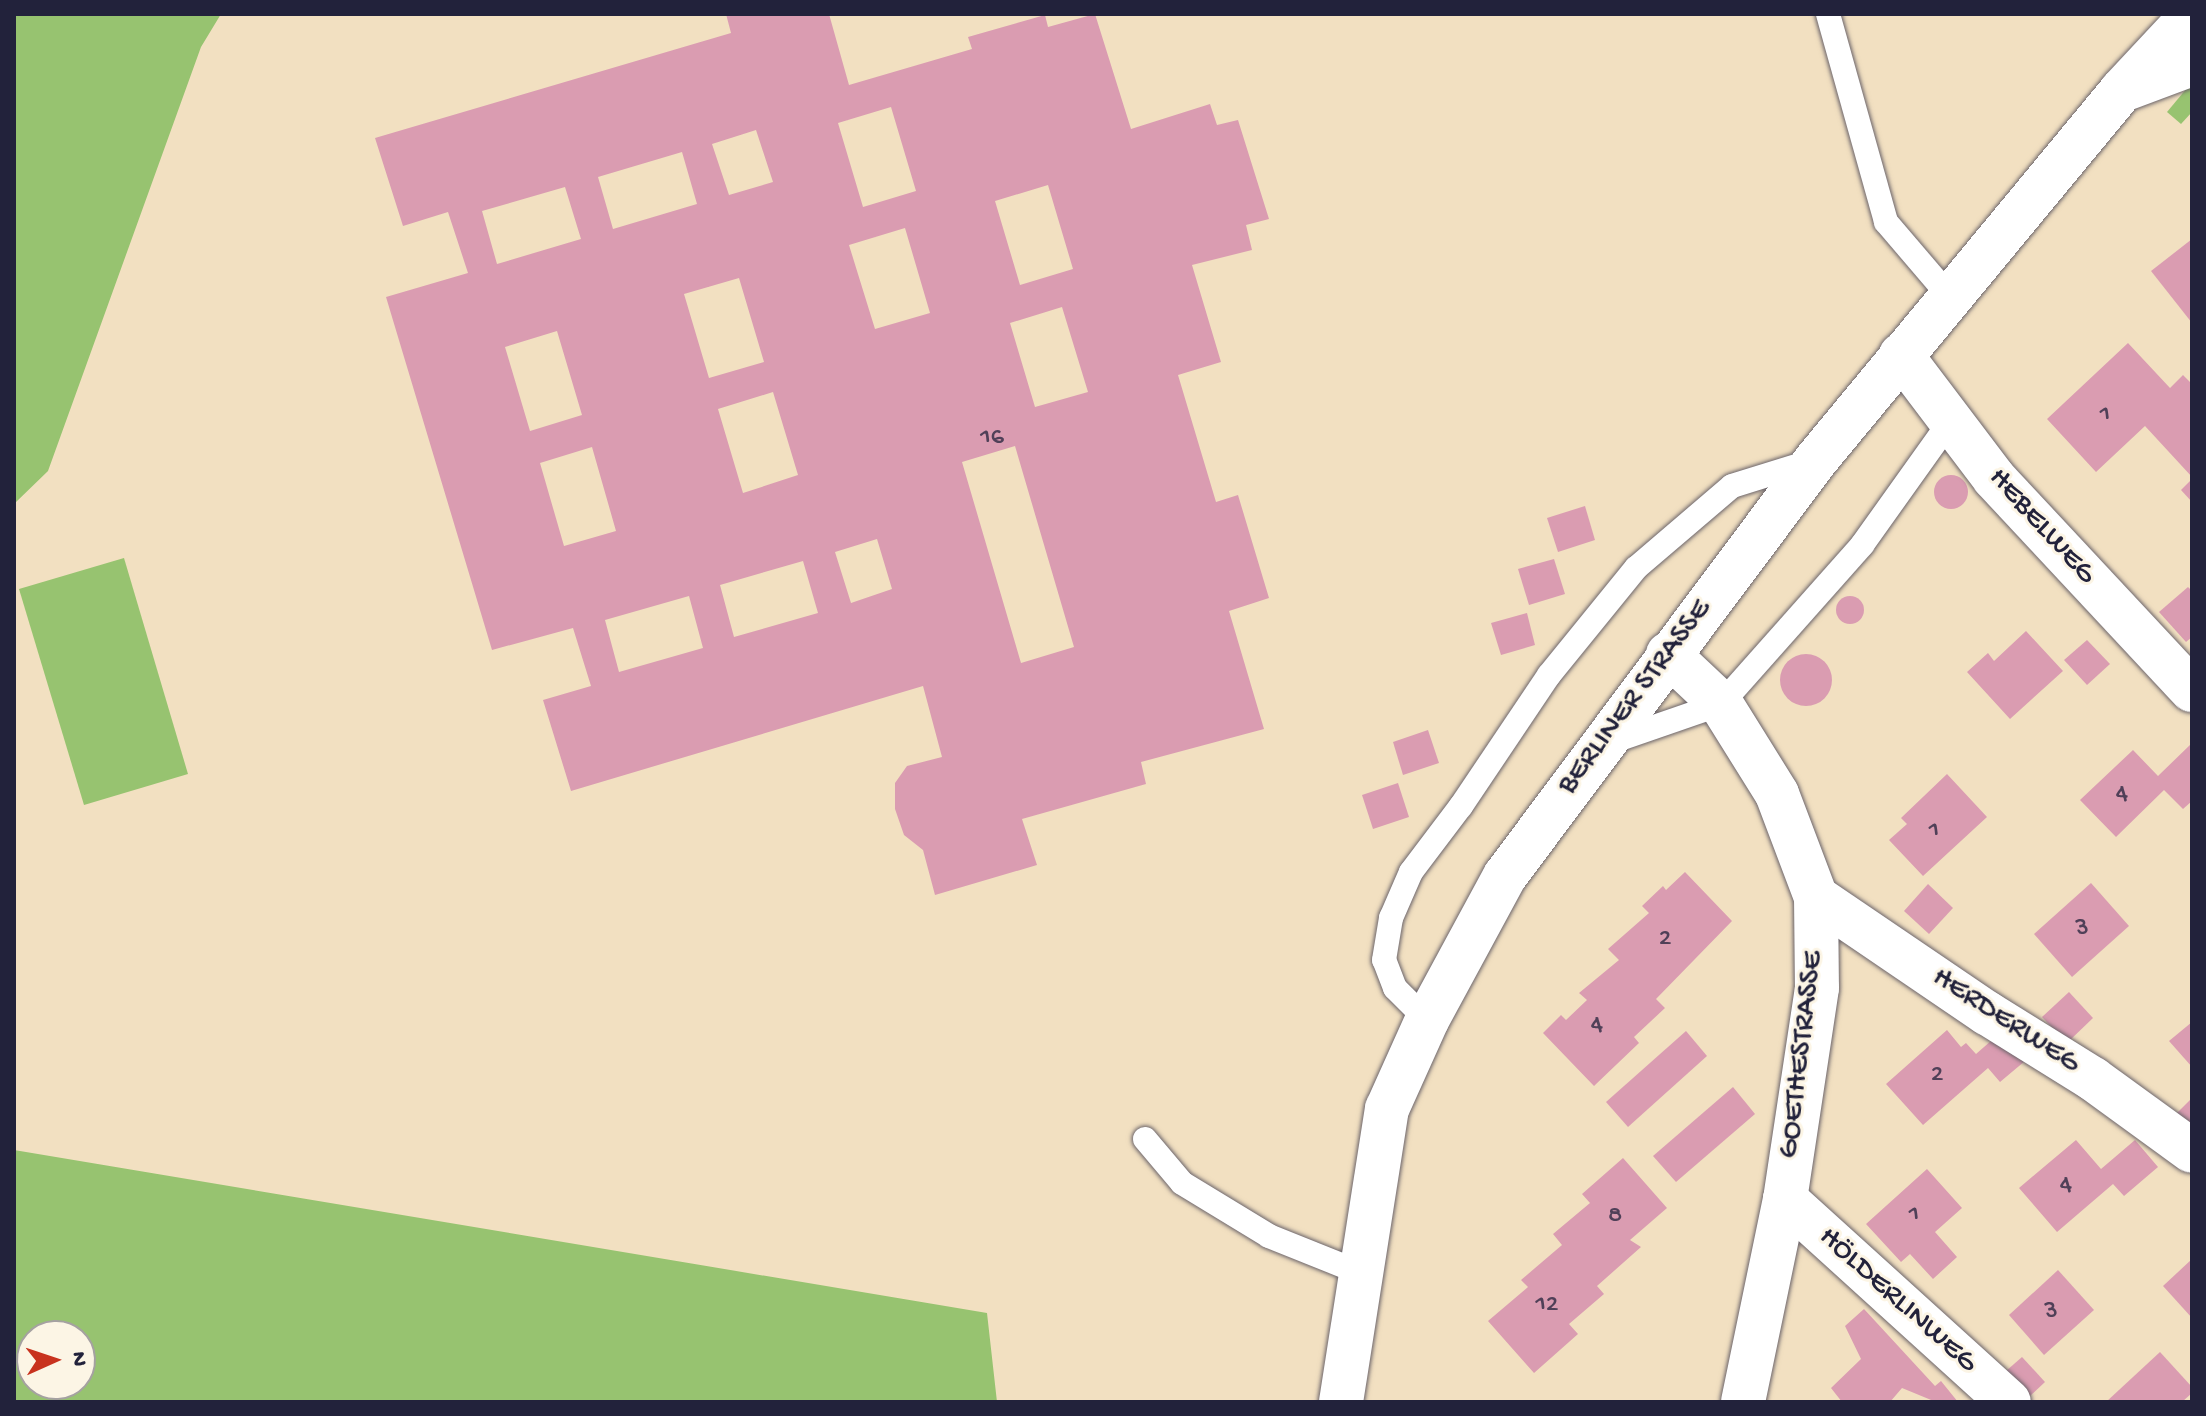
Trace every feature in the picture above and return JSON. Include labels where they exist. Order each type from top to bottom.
[{"type":"street","points":[[2122,90],[2128,53],[2153,14]]},
{"type":"street","name":"BERLINER STRASSE","points":[[1341,1402],[1387,1109],[1427,1020],[1505,876],[1816,460],[2122,90],[2192,15]]},
{"type":"street","name":"BERLINER STRASSE","points":[[2122,90],[2192,64]]},
{"type":"street","name":"HEBELWEG","points":[[1901,355],[1994,478],[2192,690]]},
{"type":"street","name":"GOETHESTRASSE","points":[[1668,654],[1721,704],[1777,794],[1816,897],[1817,988],[1785,1199],[1743,1402]]},
{"type":"street","name":"HERDERWEG","points":[[1816,897],[2093,1079],[2192,1151]]},
{"type":"street","name":"HÖLDERLINWEG","points":[[1785,1199],[2009,1402]]},
{"type":"lane","points":[[1828,14],[1886,222],[1950,297]]},
{"type":"lane","points":[[1600,746],[1721,704],[1862,545],[1942,433],[1950,416]]},
{"type":"lane","points":[[1427,1020],[1395,988],[1384,960],[1391,918],[1411,872],[1461,806],[1549,675],[1636,568],[1732,486],[1816,460]]},
{"type":"lane","points":[[1145,1139],[1182,1183],[1269,1236],[1361,1273]]},
{"type":"green space","points":[[14,14],[221,14],[201,47],[48,471],[14,504]]},
{"type":"green space","points":[[2192,82],[2192,112],[2181,124],[2167,112]]},
{"type":"green space","points":[[124,558],[188,774],[84,805],[19,589]]},
{"type":"green space","points":[[14,1150],[987,1313],[997,1402],[14,1402]]},
{"type":"building","points":[[726,14],[829,14],[849,85],[972,49],[968,37],[1045,15],[1048,27],[1095,14],[1131,129],[1210,104],[1217,125],[1238,120],[1269,219],[1246,225],[1252,250],[1192,265],[1221,362],[1178,375],[1216,502],[1238,495],[1269,598],[1229,611],[1264,729],[1141,762],[1146,784],[1022,819],[1037,865],[935,895],[923,850],[904,835],[895,809],[895,783],[907,766],[942,757],[923,686],[571,791],[543,700],[591,686],[573,628],[492,650],[386,297],[468,273],[448,212],[403,226],[375,138],[731,33]],"holes":[[[891,107],[916,191],[863,207],[838,123]],[[756,130],[773,182],[729,195],[712,144]],[[682,152],[697,204],[613,229],[598,177]],[[1048,185],[1073,269],[1020,285],[995,201]],[[565,187],[581,239],[497,264],[482,211]],[[905,228],[930,313],[875,329],[849,245]],[[739,278],[764,362],[709,378],[684,294]],[[1062,307],[1088,392],[1035,407],[1010,323]],[[557,331],[582,415],[530,431],[505,347]],[[773,392],[798,475],[743,493],[718,409]],[[1015,446],[1074,647],[1021,663],[962,462]],[[592,447],[616,531],[564,546],[540,463]],[[877,539],[892,589],[851,603],[835,552]],[[803,561],[818,613],[734,637],[720,585]],[[689,596],[703,648],[619,672],[605,620]]]},
{"type":"building","points":[[2192,239],[2192,323],[2151,271]]},
{"type":"building","points":[[2128,343],[2170,388],[2183,375],[2192,384],[2192,477],[2145,426],[2096,472],[2047,419]]},
{"type":"building","points":[[1951,475],[1963,480],[1968,492],[1963,504],[1951,509],[1939,504],[1934,492],[1939,480]]},
{"type":"building","points":[[2192,479],[2192,502],[2181,490]]},
{"type":"building","points":[[1585,506],[1595,540],[1558,552],[1547,518]]},
{"type":"building","points":[[1554,559],[1565,594],[1529,605],[1518,569]]},
{"type":"building","points":[[2188,587],[2192,591],[2192,637],[2186,642],[2159,612]]},
{"type":"building","points":[[1850,596],[1860,600],[1864,610],[1860,620],[1850,624],[1840,620],[1836,610],[1840,600]]},
{"type":"building","points":[[1527,613],[1535,645],[1501,655],[1491,623]]},
{"type":"building","points":[[2026,631],[2063,671],[2010,719],[1967,672],[1988,653],[1994,661]]},
{"type":"building","points":[[2087,640],[2110,664],[2087,685],[2064,660]]},
{"type":"building","points":[[1806,654],[1825,661],[1832,680],[1825,699],[1806,706],[1787,699],[1780,680],[1787,661]]},
{"type":"building","points":[[1428,730],[1439,763],[1403,775],[1393,742]]},
{"type":"building","points":[[2192,743],[2192,801],[2183,809],[2164,790],[2116,837],[2080,800],[2133,750],[2158,776]]},
{"type":"building","points":[[1947,774],[1987,817],[1923,876],[1889,840],[1907,824],[1901,818]]},
{"type":"building","points":[[1398,783],[1409,817],[1373,829],[1362,795]]},
{"type":"building","points":[[1685,872],[1732,921],[1656,999],[1665,1008],[1634,1037],[1639,1043],[1594,1086],[1543,1033],[1561,1015],[1566,1020],[1587,1000],[1579,993],[1619,960],[1608,949],[1649,913],[1642,906],[1663,886],[1666,890]]},
{"type":"building","points":[[2091,883],[2129,926],[2072,977],[2034,934]]},
{"type":"building","points":[[1928,884],[1953,908],[1929,934],[1904,911]]},
{"type":"building","points":[[2069,992],[2093,1018],[2067,1043],[2042,1017]]},
{"type":"building","points":[[2192,1022],[2192,1067],[2169,1041]]},
{"type":"building","points":[[1947,1030],[1961,1047],[1966,1043],[1976,1054],[2000,1033],[2025,1061],[2000,1082],[1988,1068],[1923,1125],[1886,1084]]},
{"type":"building","points":[[1686,1031],[1707,1056],[1628,1127],[1606,1102]]},
{"type":"building","points":[[1733,1087],[1755,1114],[1676,1182],[1653,1156]]},
{"type":"building","points":[[2192,1098],[2192,1138],[2172,1118]]},
{"type":"building","points":[[2076,1140],[2101,1169],[2135,1140],[2158,1167],[2124,1196],[2113,1184],[2057,1232],[2019,1188]]},
{"type":"building","points":[[1623,1158],[1667,1208],[1630,1240],[1641,1247],[1597,1286],[1604,1294],[1569,1324],[1578,1334],[1534,1373],[1488,1321],[1528,1287],[1521,1280],[1562,1245],[1553,1234],[1590,1203],[1582,1194]]},
{"type":"building","points":[[1927,1169],[1962,1208],[1935,1232],[1957,1257],[1933,1279],[1910,1254],[1901,1262],[1866,1224]]},
{"type":"building","points":[[2192,1259],[2192,1318],[2163,1286]]},
{"type":"building","points":[[2058,1270],[2094,1310],[2044,1355],[2009,1315]]},
{"type":"building","points":[[1864,1309],[1935,1386],[1941,1381],[1958,1402],[1936,1402],[1902,1388],[1890,1402],[1842,1402],[1831,1388],[1861,1359],[1845,1326]]},
{"type":"building","points":[[2160,1352],[2192,1387],[2192,1393],[2182,1402],[2106,1402]]},
{"type":"building","points":[[2022,1357],[2045,1382],[2030,1396],[2006,1371]]}]
